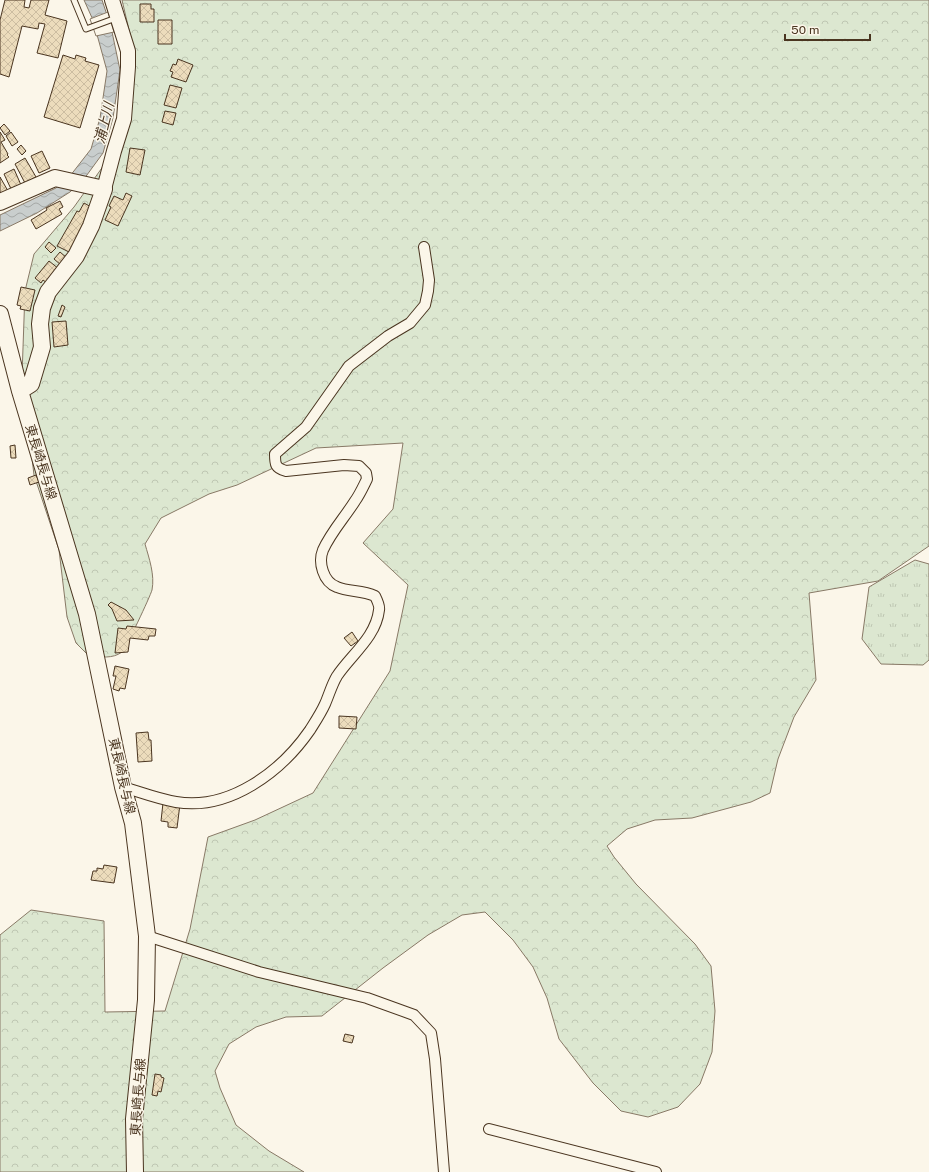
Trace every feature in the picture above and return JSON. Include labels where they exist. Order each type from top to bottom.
[{"type":"main road","points":[[0,202],[55,178],[85,186],[104,189],[91,226],[76,256],[48,292],[42,308],[40,324],[42,347],[31,384],[20,391]]},
{"type":"main road","name":"東長崎長与線","points":[[0,314],[20,391],[87,614],[123,787],[133,823],[147,936],[146,1000],[134,1120],[135,1172]]},
{"type":"street","points":[[104,189],[124,119],[128,67],[128,51],[112,0]]},
{"type":"street","points":[[123,787],[176,802],[204,802],[234,795],[249,788],[286,760],[310,730],[337,677],[374,628],[379,609],[376,596],[366,592],[336,587],[326,579],[322,567],[322,551],[368,480],[366,472],[359,466],[344,465],[286,471],[280,470],[275,464],[275,454],[306,427],[349,366],[388,336],[410,323],[425,305],[429,280],[424,248]]},
{"type":"street","points":[[147,936],[259,972],[367,998],[414,1015],[431,1033],[435,1058],[444,1172]]},
{"type":"street","points":[[489,1129],[656,1172]]},
{"type":"lane","points":[[74,0],[86,29],[118,17]]},
{"type":"green space","points":[[122,0],[929,0],[929,546],[878,581],[809,593],[816,680],[794,717],[778,759],[770,793],[751,802],[692,818],[655,820],[627,829],[607,846],[636,884],[695,944],[711,966],[715,1011],[712,1052],[700,1084],[678,1107],[648,1117],[621,1111],[593,1083],[559,1039],[547,998],[533,967],[513,940],[485,912],[462,915],[428,935],[322,1016],[286,1017],[256,1027],[229,1044],[215,1071],[220,1088],[236,1125],[269,1151],[304,1172],[0,1172],[0,935],[31,910],[104,921],[105,1012],[165,1011],[190,929],[208,837],[255,820],[313,793],[390,671],[408,585],[363,543],[393,509],[403,443],[316,448],[237,485],[209,494],[161,518],[145,544],[152,573],[152,590],[138,622],[122,652],[111,657],[89,656],[76,643],[67,617],[59,550],[34,475],[22,376],[25,291],[34,254],[74,207],[114,151],[133,47]]},
{"type":"green space","points":[[915,560],[929,564],[929,660],[923,665],[881,664],[862,639],[869,587]]},
{"type":"water","name":"浦上川","points":[[84,0],[102,0],[111,27],[120,70],[113,118],[103,153],[84,179],[70,192],[37,213],[0,231],[0,215],[56,188],[70,176],[91,149],[100,118],[107,71],[93,20]]},
{"type":"pier","points":[[108,12],[114,32],[96,36],[90,19]]},
{"type":"building","points":[[5,0],[25,0],[24,7],[29,8],[31,0],[49,0],[45,15],[67,21],[58,58],[37,53],[45,24],[39,23],[38,29],[22,26],[9,77],[0,74],[0,20]]},
{"type":"building","points":[[140,4],[151,4],[151,9],[154,9],[154,22],[140,22]]},
{"type":"building","points":[[158,20],[172,20],[172,44],[158,44]]},
{"type":"building","points":[[63,55],[75,59],[76,55],[86,58],[85,61],[99,65],[80,128],[44,117]]},
{"type":"building","points":[[178,59],[193,65],[186,82],[171,77],[173,72],[170,71],[173,64],[176,65]]},
{"type":"building","points":[[170,85],[182,88],[176,108],[164,105]]},
{"type":"building","points":[[165,111],[176,113],[173,125],[162,122]]},
{"type":"building","points":[[4,124],[10,131],[5,135],[0,128]]},
{"type":"building","points":[[0,132],[5,140],[1,142],[9,157],[0,163]]},
{"type":"building","points":[[11,132],[18,142],[12,146],[6,136]]},
{"type":"building","points":[[21,145],[26,151],[22,155],[17,149]]},
{"type":"building","points":[[130,148],[145,150],[140,175],[126,172]]},
{"type":"building","points":[[42,151],[50,168],[39,173],[31,156]]},
{"type":"building","points":[[25,158],[36,177],[25,183],[15,164]]},
{"type":"building","points":[[14,169],[21,185],[11,189],[4,174]]},
{"type":"building","points":[[0,177],[8,191],[0,194]]},
{"type":"building","points":[[126,193],[132,196],[118,226],[105,220],[114,196],[123,200]]},
{"type":"building","points":[[60,201],[63,207],[59,209],[62,214],[36,229],[31,220],[47,210],[46,208]]},
{"type":"building","points":[[84,203],[93,208],[69,252],[57,246],[77,211],[79,212]]},
{"type":"building","points":[[49,242],[56,248],[51,253],[45,247]]},
{"type":"building","points":[[60,252],[67,258],[61,265],[54,259]]},
{"type":"building","points":[[49,261],[59,269],[47,283],[43,280],[41,283],[35,278]]},
{"type":"building","points":[[21,287],[35,290],[30,311],[20,309],[21,306],[17,305]]},
{"type":"building","points":[[62,305],[65,307],[61,317],[58,316]]},
{"type":"building","points":[[66,321],[68,345],[54,347],[52,322]]},
{"type":"building","points":[[15,445],[16,458],[11,458],[10,446]]},
{"type":"building","points":[[36,475],[39,482],[30,485],[28,478]]},
{"type":"building","points":[[111,602],[126,610],[134,620],[117,621],[112,609],[108,605]]},
{"type":"building","points":[[127,626],[156,629],[155,636],[149,636],[148,640],[130,638],[128,652],[115,653],[118,628],[126,629]]},
{"type":"building","points":[[352,632],[358,641],[351,646],[344,638]]},
{"type":"building","points":[[115,666],[129,669],[125,689],[120,688],[119,691],[113,689],[116,676],[113,676]]},
{"type":"building","points":[[339,716],[357,717],[356,729],[339,728]]},
{"type":"building","points":[[148,732],[149,740],[151,740],[152,761],[138,762],[136,733]]},
{"type":"building","points":[[163,803],[180,804],[177,828],[168,827],[168,822],[161,821]]},
{"type":"building","points":[[104,865],[117,867],[114,883],[91,880],[93,871],[97,871],[97,868],[103,869]]},
{"type":"building","points":[[345,1034],[354,1036],[352,1043],[343,1041]]},
{"type":"building","points":[[155,1074],[161,1075],[161,1077],[164,1078],[161,1092],[158,1091],[157,1096],[152,1095]]}]
